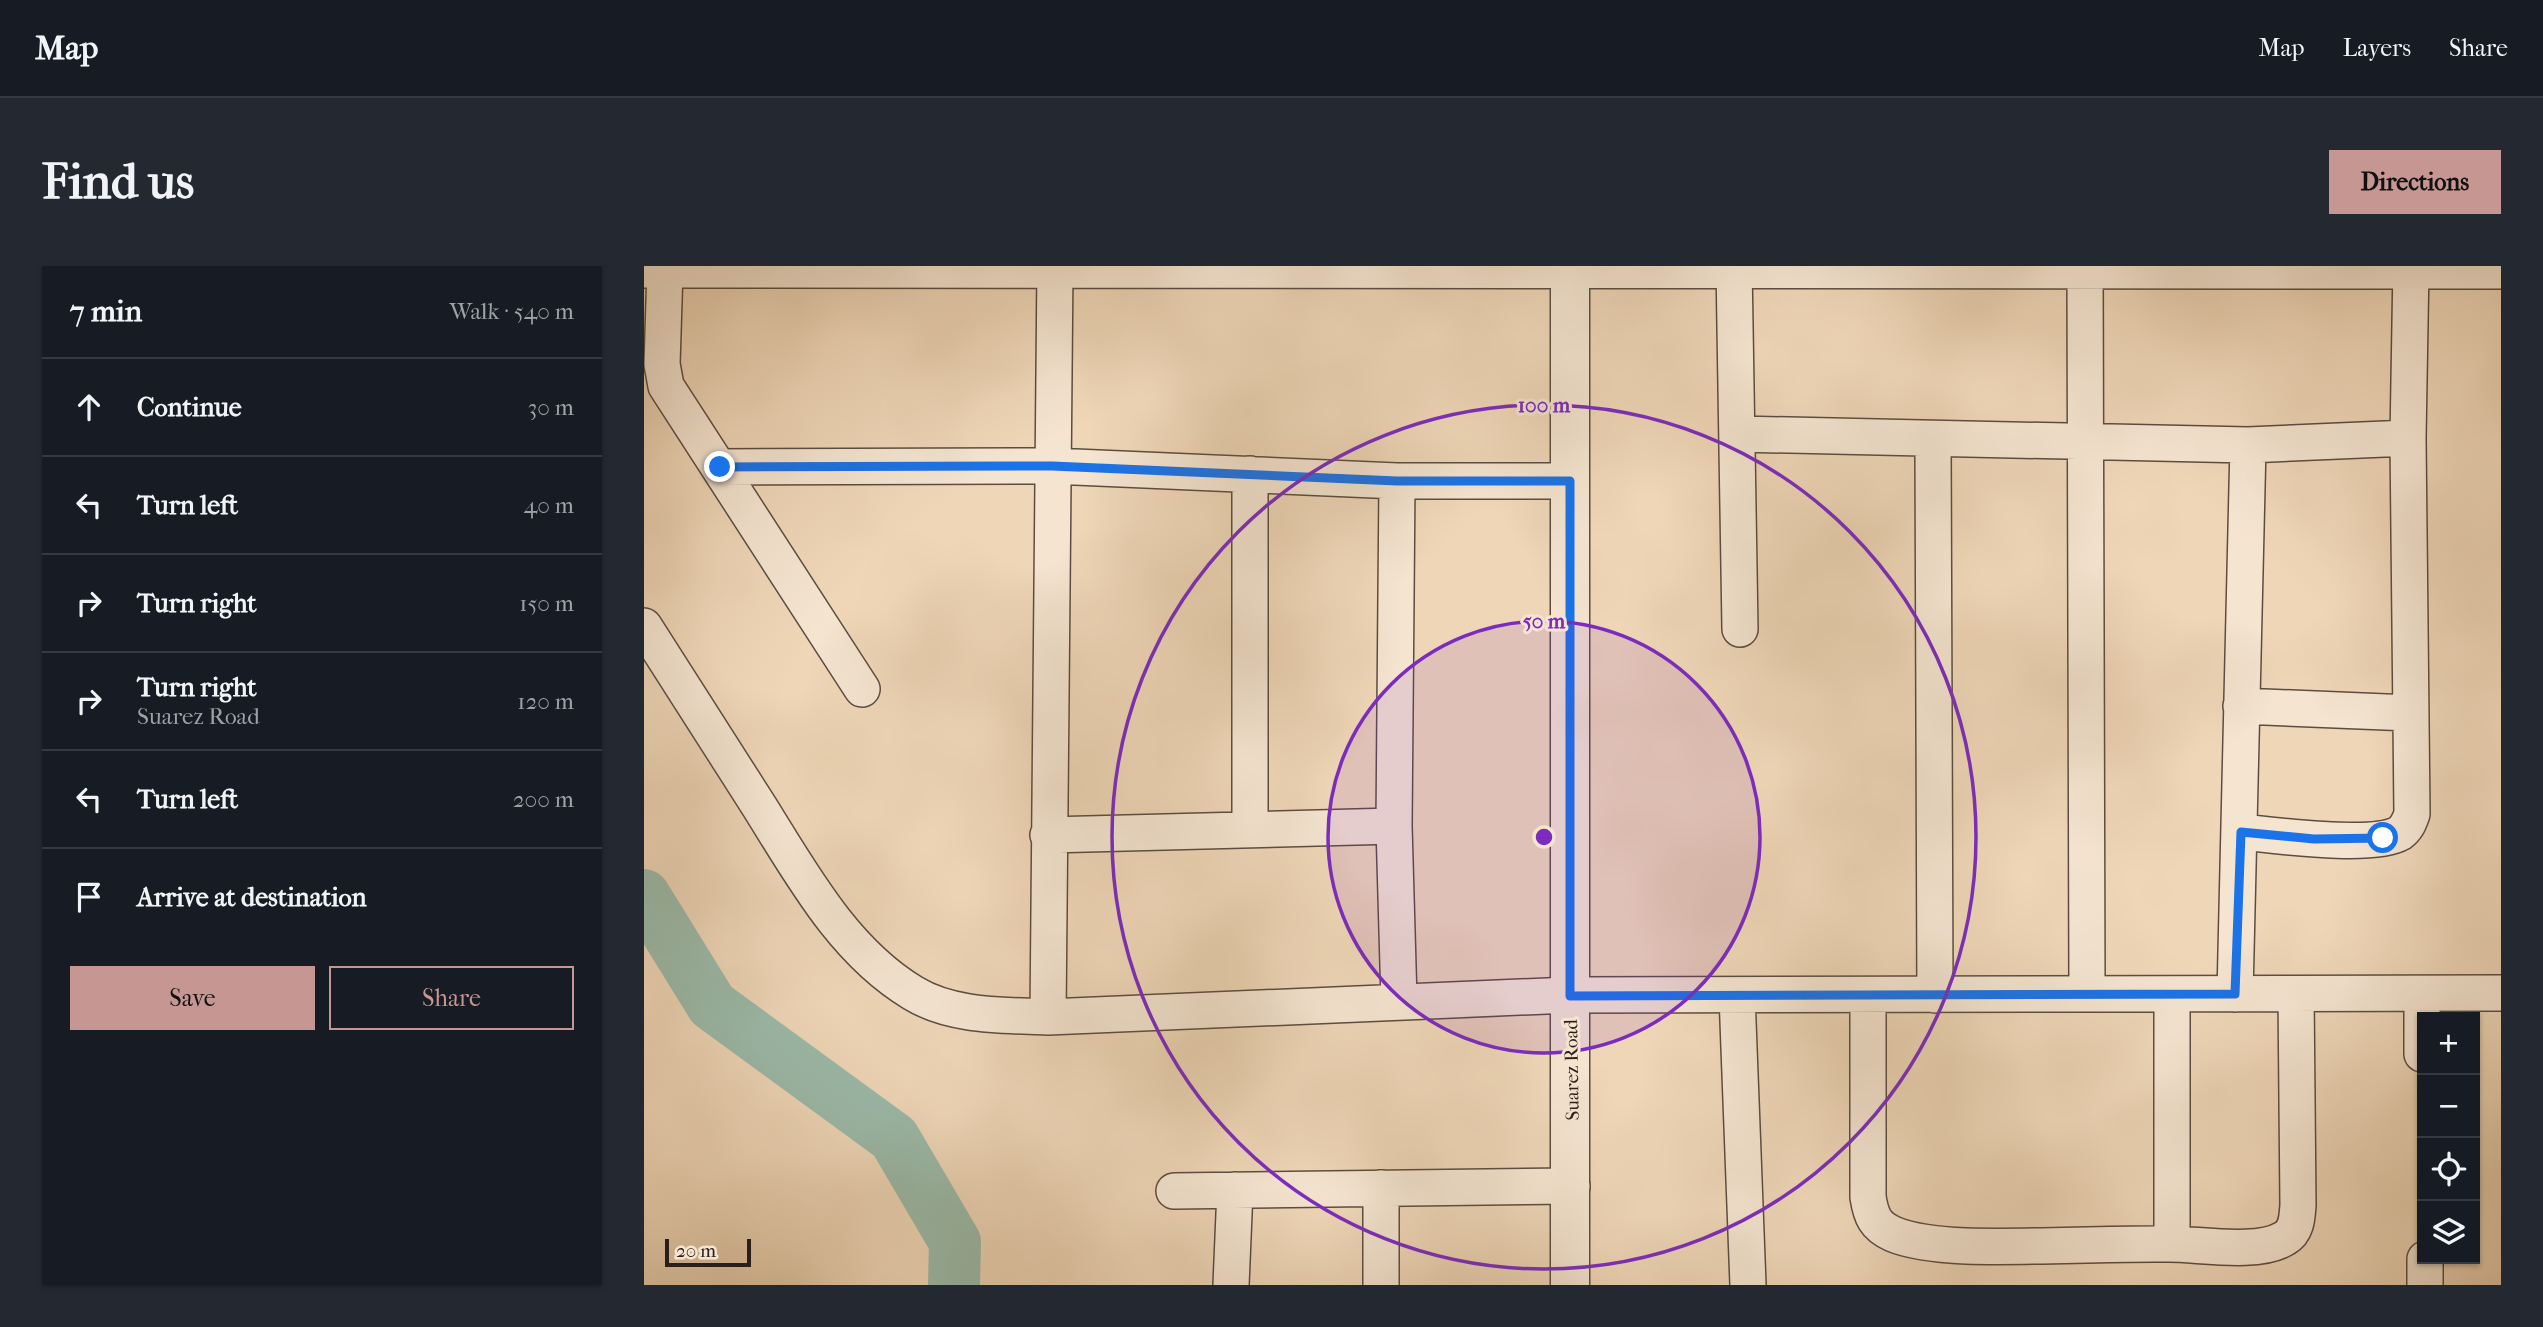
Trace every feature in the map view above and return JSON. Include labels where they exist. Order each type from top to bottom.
[{"type":"street","points":[[1048,1017],[1055,268]]},
{"type":"street","name":"Suarez Road","points":[[1570,268],[1570,1285]]},
{"type":"street","points":[[1734,268],[1740,629]]},
{"type":"street","points":[[2085,268],[2087,994]]},
{"type":"street","points":[[2241,832],[2355,839],[2399,833],[2407,826],[2412,814],[2408,438],[2411,268]]},
{"type":"street","points":[[862,689],[666,386],[655,270],[2411,268],[2501,271]]},
{"type":"street","points":[[1738,434],[2084,444],[2248,445],[2408,438]]},
{"type":"street","points":[[1933,440],[1935,995]]},
{"type":"street","points":[[2235,994],[2241,832],[2241,706],[2248,445]]},
{"type":"street","points":[[720,467],[1052,466],[1397,481],[1570,481]]},
{"type":"street","points":[[1250,474],[1250,829]]},
{"type":"street","points":[[1397,481],[1394,826],[1399,1001]]},
{"type":"street","points":[[644,626],[799,869],[858,950],[914,994],[940,1005],[986,1014],[1048,1017],[1570,996],[2501,993]]},
{"type":"street","points":[[2241,706],[2410,713]]},
{"type":"street","points":[[1048,835],[1394,826]]},
{"type":"street","points":[[2172,994],[2172,1244]]},
{"type":"street","points":[[1868,995],[1868,1197],[1870,1215],[1879,1227],[1911,1240],[1965,1245],[2172,1244],[2224,1247],[2271,1244],[2286,1238],[2295,1226],[2298,1205],[2296,994]]},
{"type":"street","points":[[2421,994],[2421,1012]]},
{"type":"street","points":[[1737,995],[1748,1285]]},
{"type":"street","points":[[1174,1191],[1572,1186]]},
{"type":"street","points":[[1381,1188],[1381,1285]]},
{"type":"street","points":[[1231,1285],[1235,1190]]},
{"type":"street","points":[[2425,1264],[2425,1285]]},
{"type":"waterway","points":[[644,895],[712,1005],[894,1138],[955,1242],[954,1285]]},
{"type":"route","points":[[720,467],[1052,466],[1397,481],[1570,481],[1570,996],[2235,994],[2241,832],[2314,839],[2383,838]]}]
